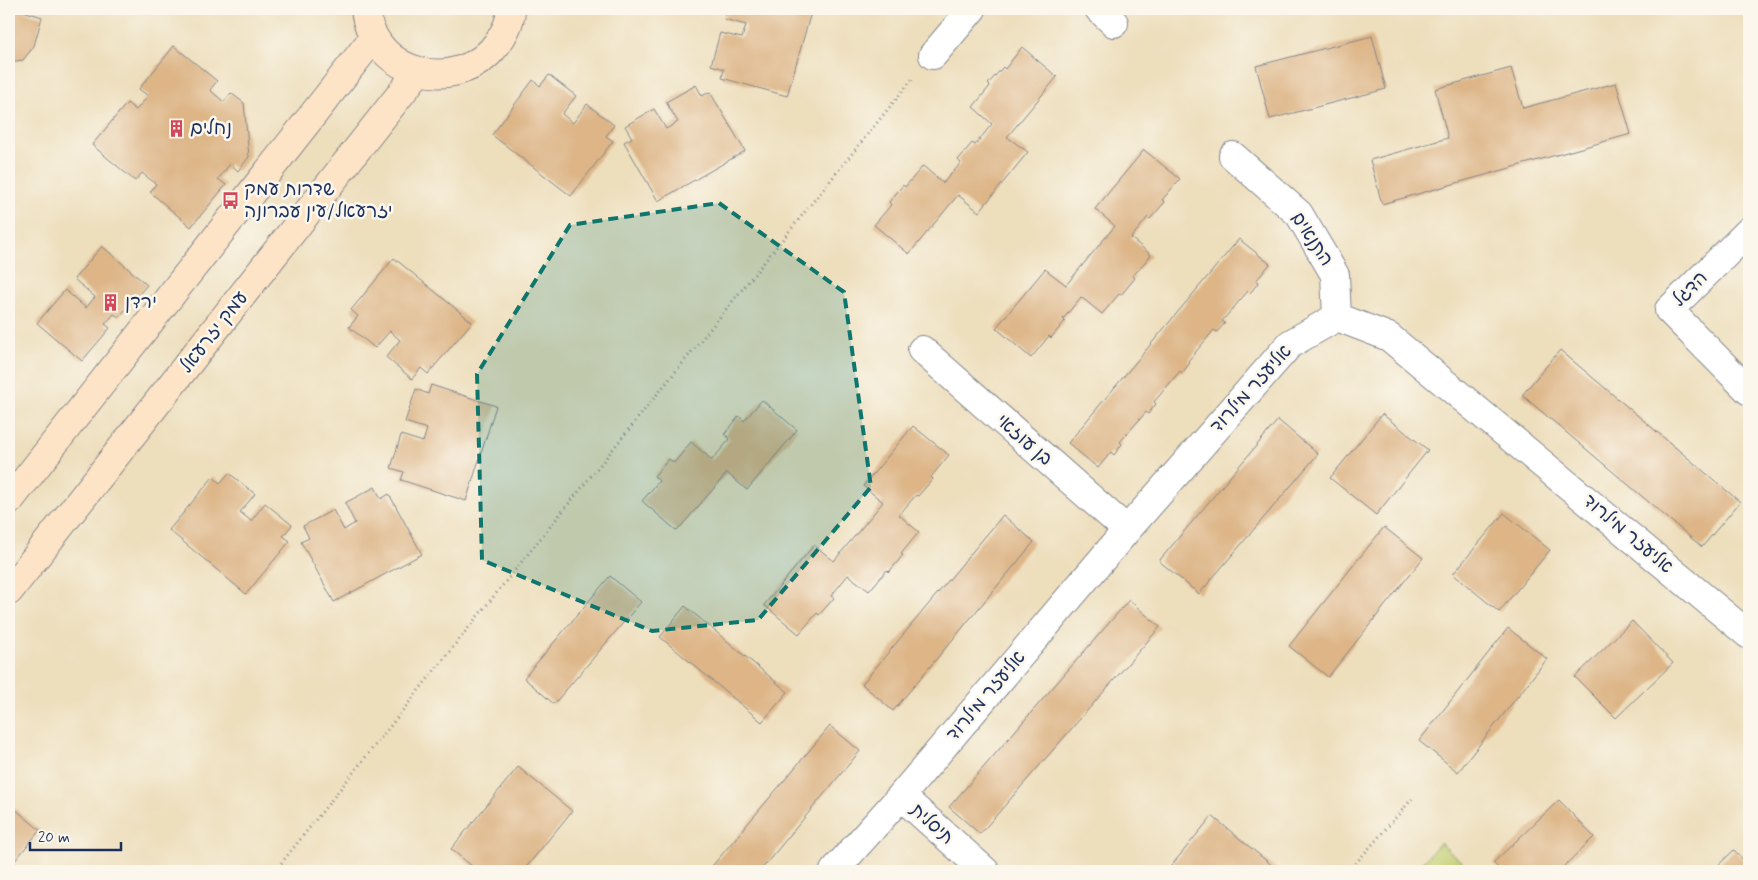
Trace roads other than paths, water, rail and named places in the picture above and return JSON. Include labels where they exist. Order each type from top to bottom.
[{"type":"main road","points":[[365,9],[366,20],[374,38],[386,53],[401,64],[418,72],[439,74],[459,71],[478,63],[493,49],[505,32],[511,9]]},
{"type":"main road","points":[[9,501],[374,38]]},
{"type":"main road","name":"עמק יזרעאל","points":[[9,591],[418,72]]},
{"type":"street","points":[[932,54],[972,9]]},
{"type":"street","name":"התנאים","points":[[1233,156],[1299,214],[1335,274],[1337,317]]},
{"type":"street","name":"הדגל","points":[[1749,231],[1669,310],[1749,391]]},
{"type":"street","name":"אליעזר מילרוד","points":[[834,871],[901,796],[1126,530],[1290,344],[1337,317],[1389,337],[1745,624]]},
{"type":"street","name":"בן עוזאי","points":[[922,350],[1126,530]]},
{"type":"street","name":"תיסלית","points":[[901,796],[985,871]]},
{"type":"place","name":"נחלים","points":[[176,128]]},
{"type":"place","name":"שדרות עמק יזרעאל/עין עברונה","points":[[230,200]]},
{"type":"place","name":"ירדן","points":[[111,302]]}]
